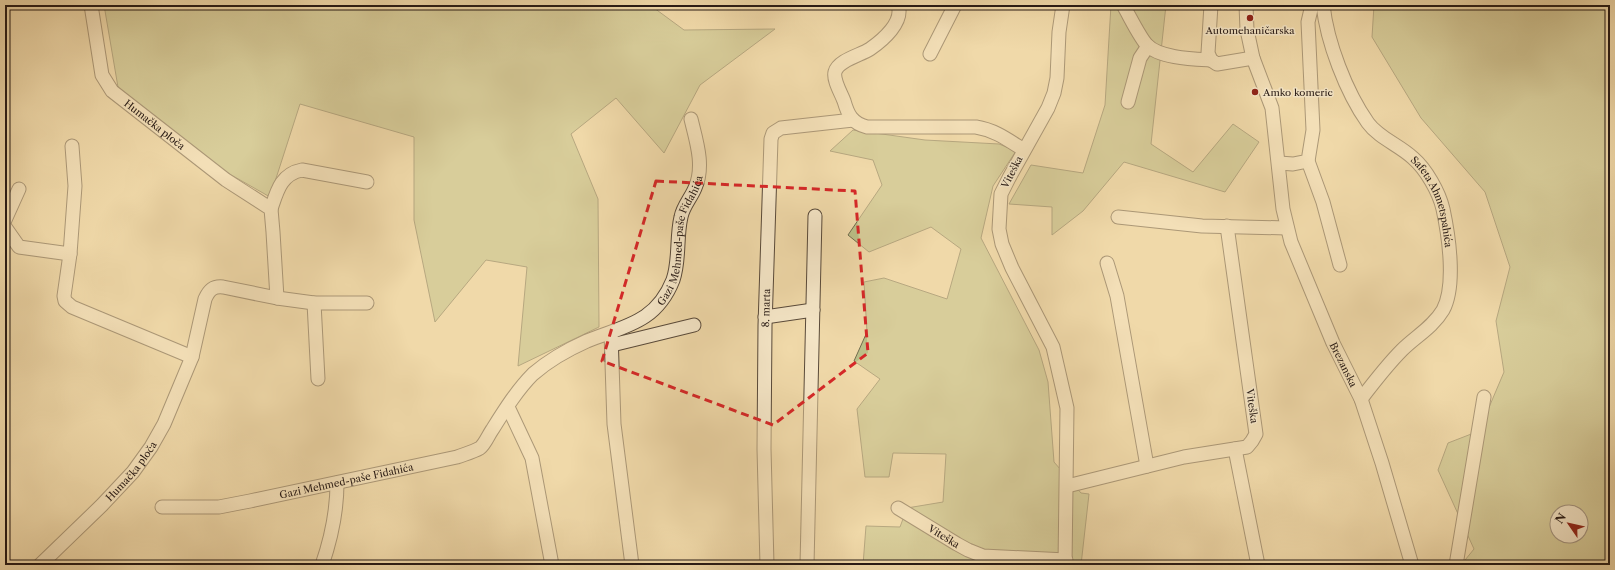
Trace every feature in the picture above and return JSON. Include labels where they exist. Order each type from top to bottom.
[{"type":"street","name":"Humačka ploča","points":[[91,5],[102,75],[112,91],[226,180],[271,209]]},
{"type":"street","points":[[853,120],[848,113],[835,75],[836,69],[841,64],[870,49],[883,38],[897,22],[900,15],[898,5]]},
{"type":"street","points":[[930,54],[955,5]]},
{"type":"street","points":[[1024,150],[1048,108],[1054,93],[1057,78],[1059,32],[1063,5]]},
{"type":"street","points":[[1123,5],[1148,46],[1161,53],[1185,58],[1211,60],[1217,64],[1253,58]]},
{"type":"street","points":[[1211,5],[1208,53],[1211,60]]},
{"type":"street","name":"Brezanska","points":[[1246,5],[1247,30],[1253,58],[1272,108],[1284,209],[1291,242],[1334,343],[1361,399],[1382,463],[1412,565]]},
{"type":"street","points":[[1312,5],[1308,22],[1314,130],[1308,161],[1322,202],[1340,265]]},
{"type":"street","name":"Safeta Ahmetspahića","points":[[1323,5],[1324,15],[1334,54],[1355,101],[1374,130],[1413,157],[1428,174],[1442,208],[1451,261],[1448,301],[1442,312],[1433,323],[1402,350],[1361,399]]},
{"type":"street","points":[[1128,102],[1140,58],[1148,46]]},
{"type":"street","name":"Gazi Mehmed-paše Fidahića","points":[[612,339],[648,315],[660,303],[668,291],[673,279],[676,267],[681,217],[684,206],[695,188],[699,171],[698,148],[690,119]]},
{"type":"street","name":"Viteška","points":[[853,120],[859,125],[867,127],[976,127],[998,133],[1024,150],[1002,194],[998,229],[1002,244],[1012,268],[1052,347],[1067,408],[1066,563],[983,556],[957,544],[898,508]]},
{"type":"street","name":"8. marta","points":[[767,565],[764,449],[765,317],[771,139],[773,133],[781,128],[853,120]]},
{"type":"street","points":[[72,146],[75,186],[70,254],[64,296],[68,304],[192,357]]},
{"type":"street","points":[[1279,163],[1293,164],[1308,161]]},
{"type":"street","points":[[277,298],[271,209],[279,184],[295,171],[302,170],[367,182]]},
{"type":"street","points":[[5,220],[19,189]]},
{"type":"street","points":[[807,565],[815,216]]},
{"type":"street","points":[[1118,217],[1202,226],[1287,228]]},
{"type":"street","points":[[5,226],[19,247],[70,254]]},
{"type":"street","name":"Viteška","points":[[1067,486],[1184,457],[1235,449],[1247,446],[1252,441],[1256,434],[1227,226]]},
{"type":"street","points":[[1107,263],[1117,296],[1147,466]]},
{"type":"street","name":"Humačka ploča","points":[[40,565],[102,505],[133,472],[147,453],[164,424],[192,357],[205,299],[207,293],[212,288],[217,286],[277,298],[314,303],[367,303]]},
{"type":"street","points":[[314,303],[318,378]]},
{"type":"street","points":[[765,317],[813,310]]},
{"type":"street","name":"Gazi Mehmed-paše Fidahića","points":[[162,507],[219,507],[457,457],[481,447],[525,383],[549,362],[588,341],[612,339],[694,325]]},
{"type":"street","points":[[612,339],[614,424],[632,565]]},
{"type":"street","points":[[1456,565],[1484,397]]},
{"type":"street","points":[[508,407],[532,458],[552,565]]},
{"type":"street","points":[[1235,449],[1258,565]]},
{"type":"street","points":[[322,565],[329,546],[337,500],[337,483]]},
{"type":"highlighted area","points":[[656,181],[855,191],[868,353],[773,425],[602,361]]},
{"type":"green space","points":[[104,5],[650,5],[684,30],[775,29],[700,85],[664,153],[616,98],[571,134],[598,199],[599,327],[518,366],[527,267],[486,260],[435,322],[414,220],[414,137],[300,104],[270,197],[205,160],[119,93]]},
{"type":"green space","points":[[1111,5],[1166,5],[1151,144],[1193,172],[1233,124],[1259,142],[1225,192],[1124,162],[1083,211],[1052,235],[1052,207],[1009,204],[1031,165],[1083,173],[1105,105]]},
{"type":"green space","points":[[1374,5],[1610,5],[1610,565],[1461,565],[1474,549],[1438,470],[1448,443],[1479,431],[1504,372],[1496,321],[1510,267],[1485,192],[1421,118],[1372,37]]},
{"type":"green space","points":[[853,130],[925,140],[999,144],[1016,151],[993,186],[981,238],[1039,350],[1048,382],[1054,462],[1081,493],[1089,494],[1081,565],[863,565],[866,526],[900,527],[907,508],[943,502],[946,454],[893,453],[889,477],[865,477],[857,409],[880,379],[854,361],[867,332],[864,282],[884,278],[947,299],[961,249],[931,227],[869,252],[848,235],[882,185],[873,160],[830,151]]},
{"type":"place","name":"Automehaničarska","points":[[1250,18]]},
{"type":"place","name":"Amko komeric","points":[[1255,92]]}]
